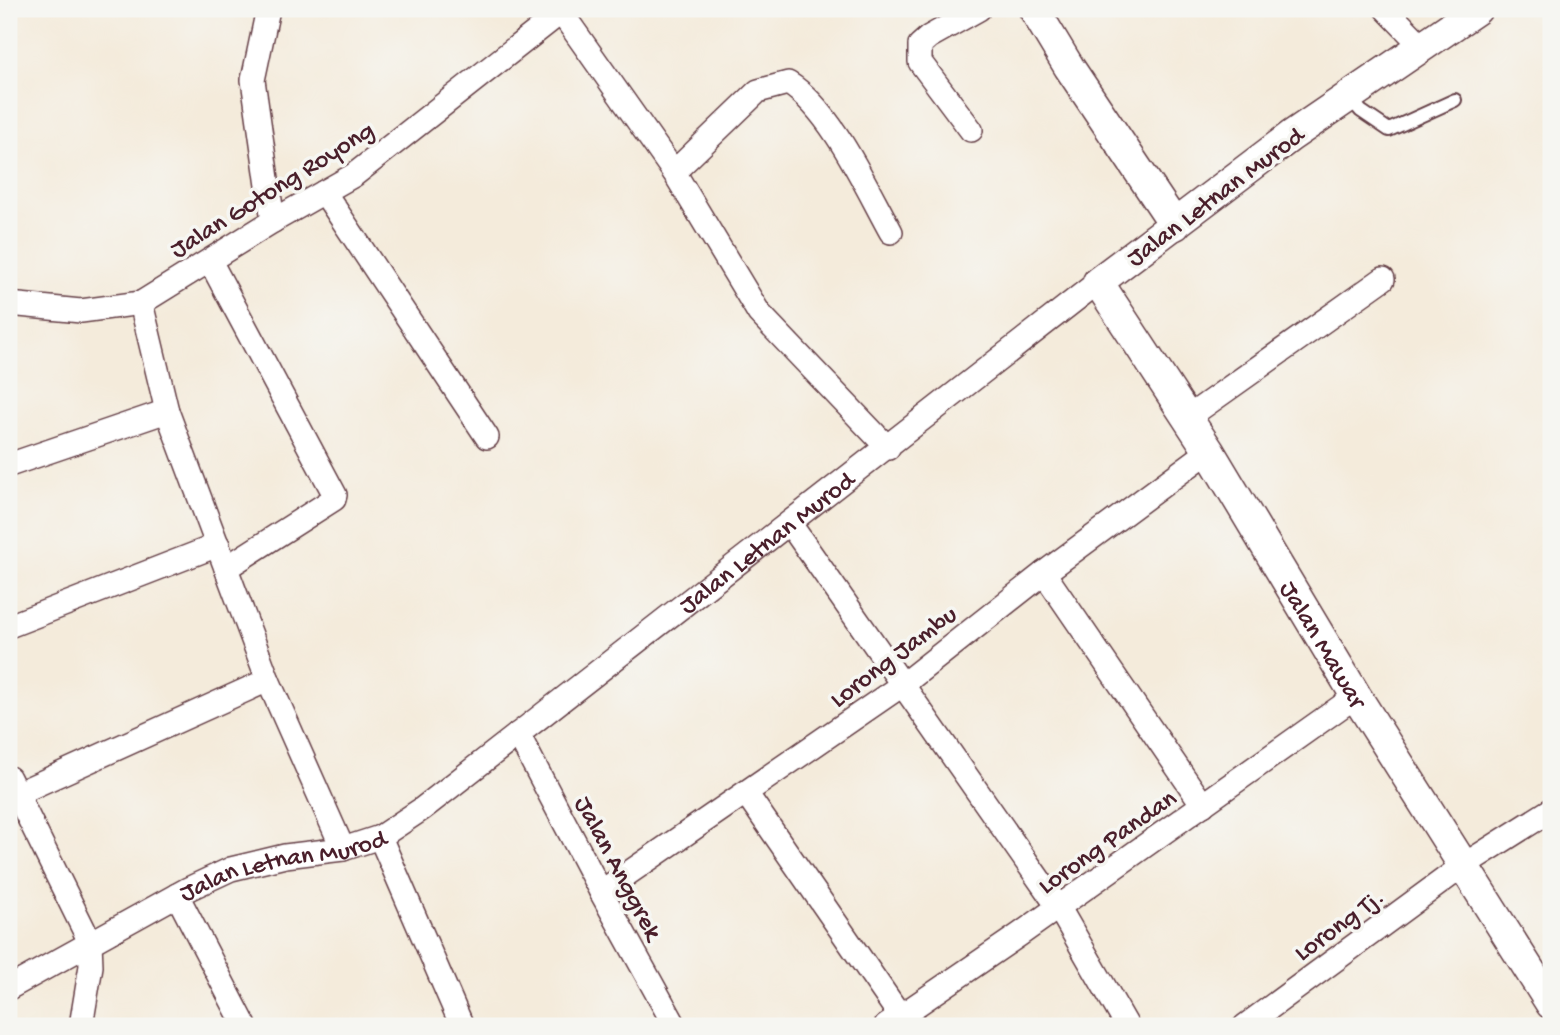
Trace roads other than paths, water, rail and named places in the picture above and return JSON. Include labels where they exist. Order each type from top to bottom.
[{"type":"street","points":[[268,9],[253,80],[273,221]]},
{"type":"street","points":[[971,130],[920,62],[920,46],[929,37],[979,9]]},
{"type":"street","points":[[1386,9],[1422,46]]},
{"type":"street","name":"Jalan Letnan Murod","points":[[9,988],[177,895],[231,869],[285,856],[343,849],[380,837],[422,809],[1098,282],[1291,136],[1477,9]]},
{"type":"street","points":[[563,10],[674,172],[758,313],[888,448]]},
{"type":"street","name":"Jalan Gotong Royong","points":[[9,304],[81,312],[141,303],[273,221],[354,175],[563,10]]},
{"type":"street","points":[[1042,12],[1069,67],[1175,225]]},
{"type":"street","points":[[674,172],[758,90],[788,83],[804,92],[829,123],[891,232]]},
{"type":"street","points":[[324,192],[488,437]]},
{"type":"street","points":[[211,261],[335,495],[334,499],[226,568]]},
{"type":"street","points":[[1187,418],[1383,279]]},
{"type":"street","name":"Jalan Mawar","points":[[1098,282],[1209,451],[1356,696],[1551,1004]]},
{"type":"street","points":[[141,303],[167,411],[268,680],[343,849]]},
{"type":"street","points":[[9,465],[167,411]]},
{"type":"street","name":"Lorong Jambu","points":[[601,892],[902,685],[1044,573],[1209,451]]},
{"type":"street","points":[[790,524],[1059,908],[1127,1026]]},
{"type":"street","points":[[9,626],[218,545]]},
{"type":"street","points":[[1044,573],[1203,805]]},
{"type":"street","points":[[81,1026],[92,967],[90,942],[13,786],[268,680]]},
{"type":"street","name":"Lorong Pandan","points":[[894,1021],[1059,908],[1356,696]]},
{"type":"street","name":"Jalan Anggrek","points":[[518,734],[675,1026]]},
{"type":"street","points":[[746,793],[894,1021]]},
{"type":"street","name":"Lorong Tj.","points":[[1245,1026],[1464,865],[1551,810]]},
{"type":"street","points":[[380,837],[462,1026]]},
{"type":"street","points":[[177,895],[245,1026]]},
{"type":"lane","points":[[1348,97],[1361,111],[1389,130],[1455,100]]}]
